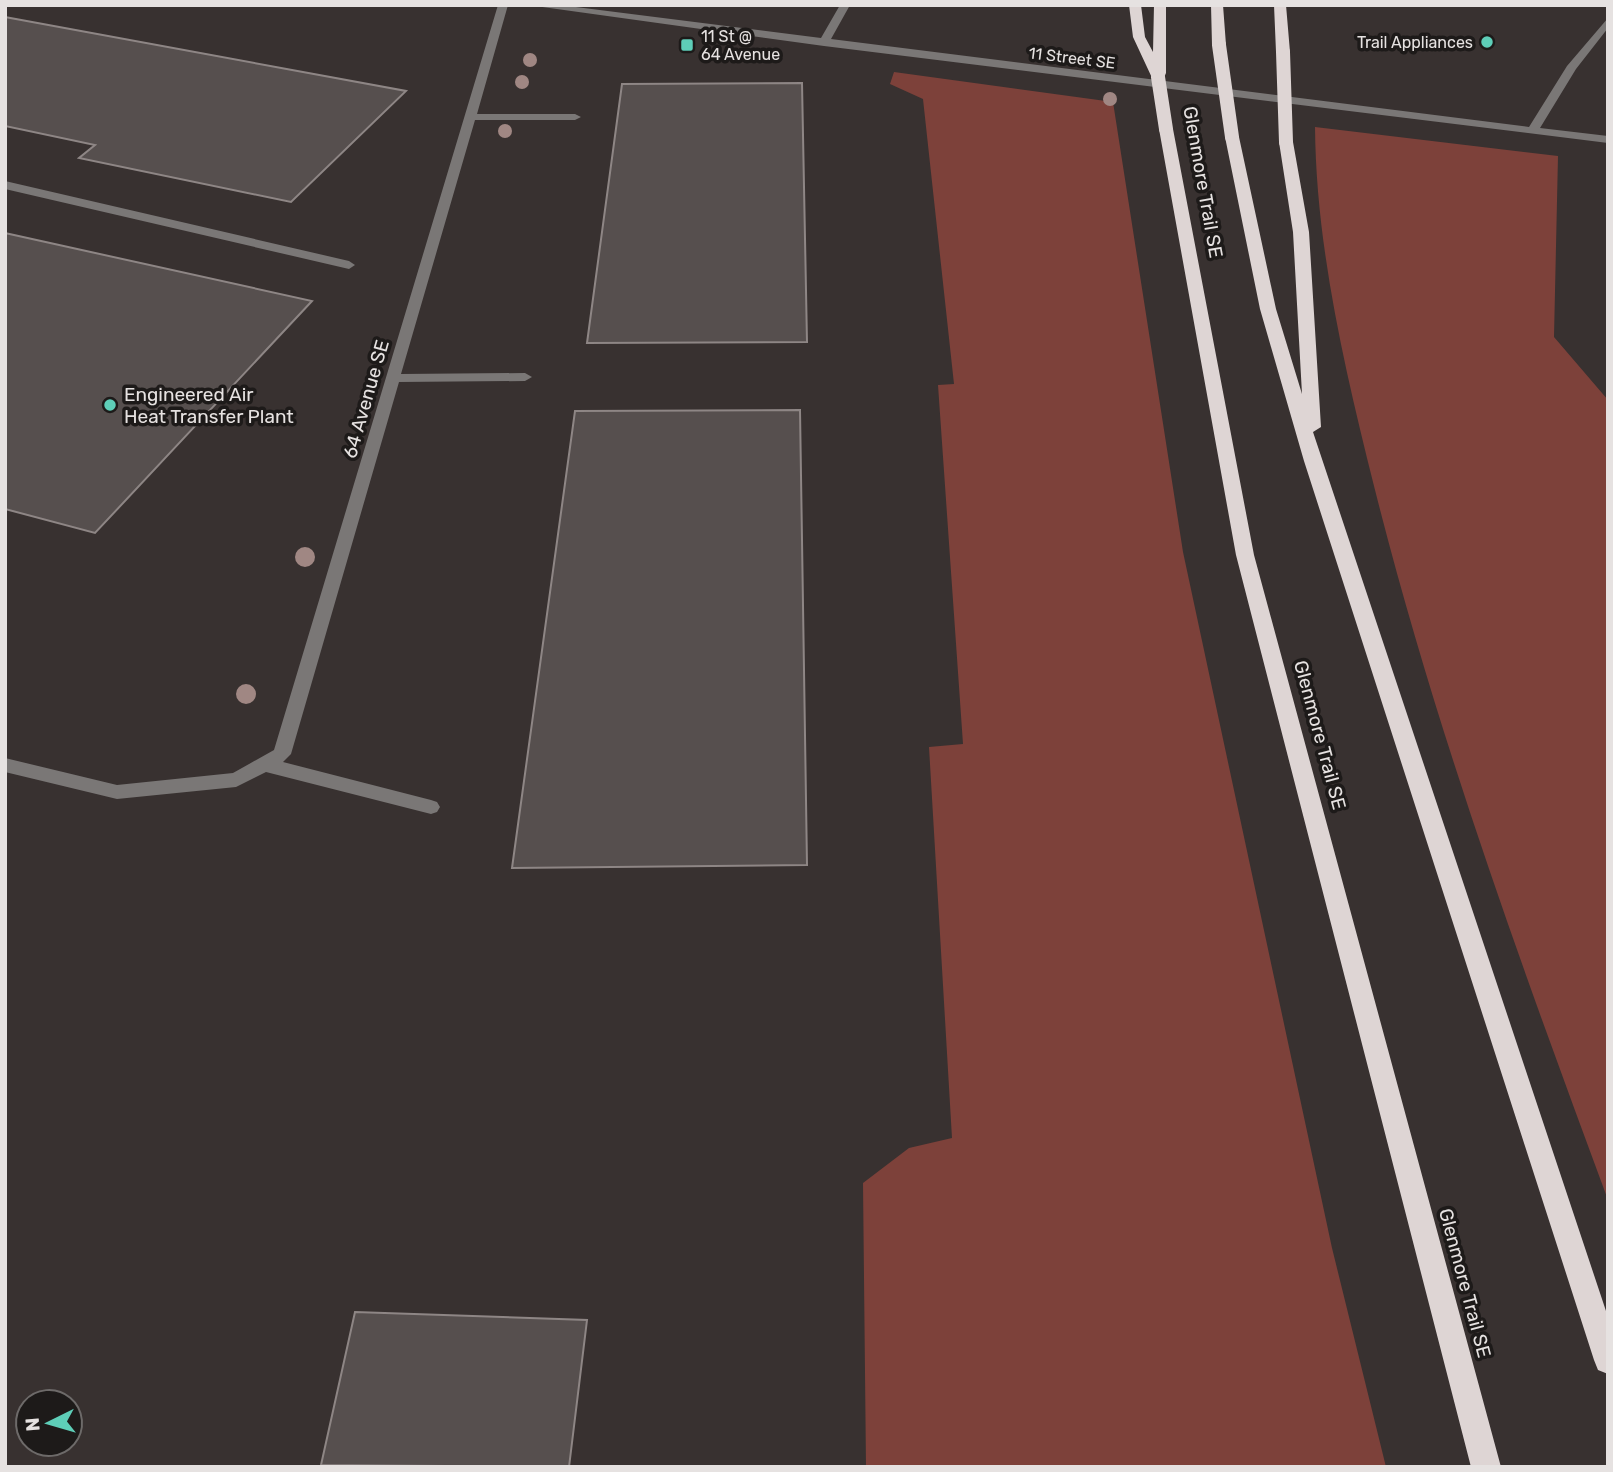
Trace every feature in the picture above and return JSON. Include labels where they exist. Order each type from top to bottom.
[{"type":"highway","points":[[1135,5],[1139,37],[1158,76]]},
{"type":"highway","name":"Glenmore Trail SE","points":[[1160,5],[1158,76],[1166,129],[1245,555],[1486,1467]]},
{"type":"highway","name":"Glenmore Trail SE","points":[[1217,5],[1219,45],[1232,137],[1268,309],[1313,461],[1558,1217],[1608,1360]]},
{"type":"highway","points":[[1280,5],[1286,142],[1301,232],[1313,461]]},
{"type":"street","name":"64 Avenue SE","points":[[5,765],[117,792],[236,780],[282,754],[503,5]]},
{"type":"street","name":"11 Street SE","points":[[533,5],[1608,140]]},
{"type":"street","points":[[824,43],[845,5]]},
{"type":"street","points":[[1533,130],[1571,68],[1608,21]]},
{"type":"street","points":[[470,117],[575,117]]},
{"type":"street","points":[[5,185],[349,265]]},
{"type":"street","points":[[393,378],[525,377]]},
{"type":"street","points":[[264,764],[431,807]]},
{"type":"shaded area","points":[[894,72],[1113,102],[1183,552],[1332,1248],[1386,1467],[866,1467],[863,1183],[909,1148],[952,1138],[929,747],[963,744],[938,385],[954,384],[923,99],[890,84]]},
{"type":"shaded area","points":[[1315,127],[1558,156],[1554,337],[1608,400],[1608,1200],[1481,846],[1398,577],[1363,442],[1334,308],[1321,217]]},
{"type":"building","points":[[5,17],[406,91],[291,202],[79,158],[95,145],[5,126]]},
{"type":"building","points":[[802,83],[807,342],[587,343],[622,84]]},
{"type":"building","name":"Engineered Air Heat Transfer Plant","points":[[5,233],[312,301],[95,533],[5,509]]},
{"type":"building","points":[[800,410],[807,865],[512,868],[575,411]]},
{"type":"building","points":[[355,1312],[587,1320],[569,1467],[321,1465]]},
{"type":"place","name":"Trail Appliances","points":[[1487,42]]},
{"type":"place","name":"11 St @ 64 Avenue","points":[[687,45]]},
{"type":"place","name":"Engineered Air Heat Transfer Plant","points":[[110,405]]}]
